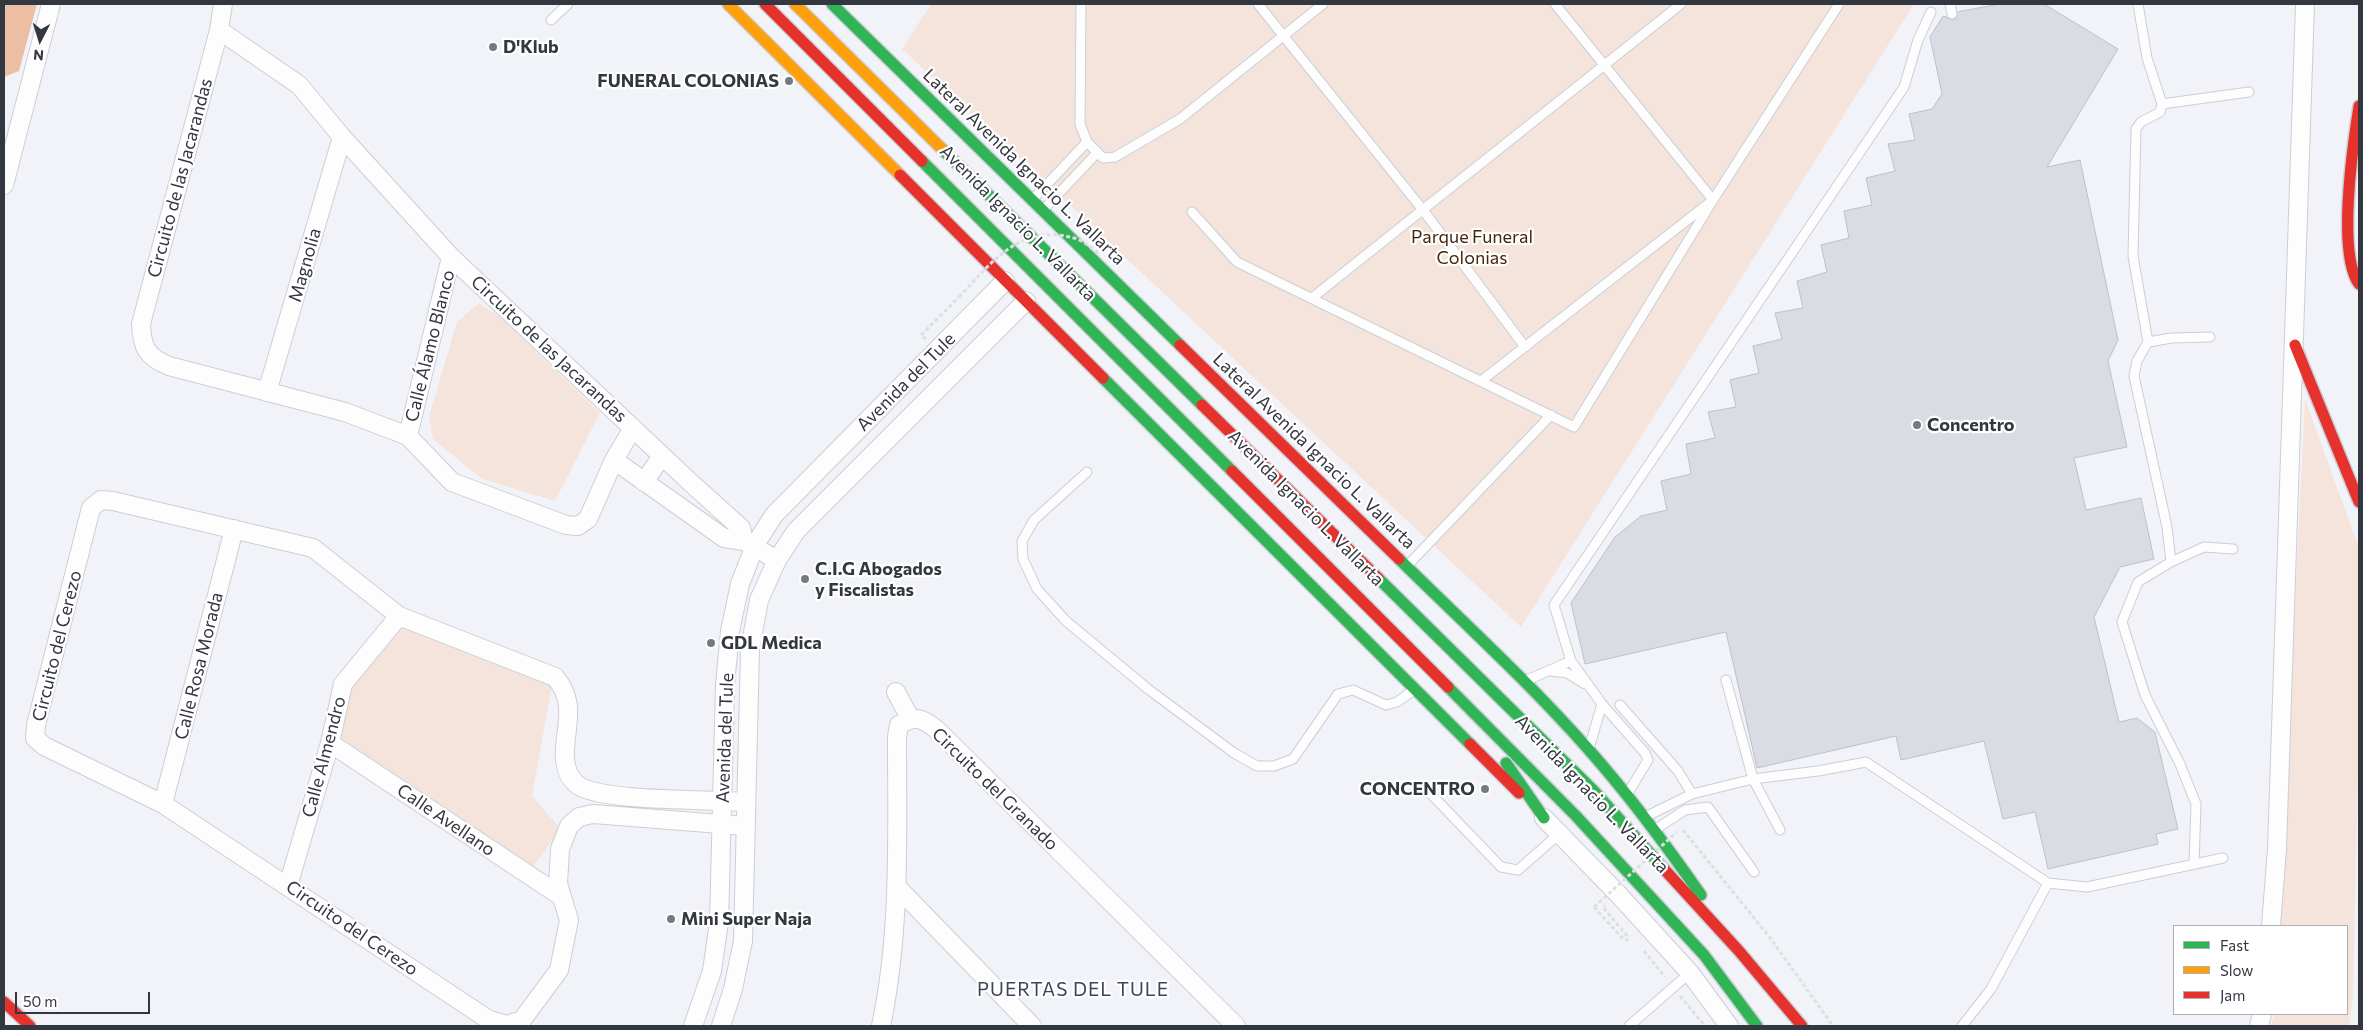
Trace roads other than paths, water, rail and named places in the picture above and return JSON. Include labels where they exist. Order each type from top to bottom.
[{"type":"main road","points":[[728,4],[1544,818]]},
{"type":"main road","name":"Avenida Ignacio L. Vallarta","points":[[765,4],[1576,816],[1704,955],[1757,1026]]},
{"type":"main road","name":"Avenida Ignacio L. Vallarta","points":[[795,4],[1594,791],[1739,951],[1802,1026]]},
{"type":"main road","name":"Lateral Avenida Ignacio L. Vallarta","points":[[832,4],[1406,566],[1589,750],[1656,830],[1739,951]]},
{"type":"main road","points":[[2359,106],[2351,193],[2349,252],[2352,274],[2359,284]]},
{"type":"main road","points":[[2294,345],[2359,502]]},
{"type":"main road","points":[[1470,710],[1544,818]]},
{"type":"main road","points":[[4,1002],[30,1026]]},
{"type":"street","points":[[4,185],[51,4]]},
{"type":"street","points":[[219,30],[222,4]]},
{"type":"street","points":[[2271,925],[2277,849],[2305,4]]},
{"type":"street","name":"Circuito de las Jacarandas","points":[[633,428],[614,460],[588,519],[578,526],[566,524],[452,482],[408,436],[345,412],[156,361],[143,346],[141,324],[219,30],[299,85],[342,137],[452,257],[633,428],[662,456],[741,528],[750,544]]},
{"type":"street","name":"Magnolia","points":[[267,392],[342,137]]},
{"type":"street","name":"Calle Álamo Blanco","points":[[408,436],[452,257]]},
{"type":"street","name":"Avenida del Tule","points":[[693,1026],[712,971],[719,922],[725,685],[730,631],[750,544],[774,515],[1005,280]]},
{"type":"street","name":"Avenida del Tule","points":[[720,1026],[733,989],[743,942],[750,649],[759,600],[777,560],[796,530],[1026,301]]},
{"type":"street","points":[[644,482],[662,456]]},
{"type":"street","name":"Circuito de las Jacarandas","points":[[614,460],[724,538],[750,544],[777,560]]},
{"type":"street","points":[[688,513],[703,494]]},
{"type":"street","name":"Circuito del Cerezo","points":[[746,802],[629,796],[595,791],[579,786],[568,774],[564,756],[569,699],[565,689],[555,677],[399,616],[314,548],[113,501],[101,500],[91,508],[36,725],[35,738],[44,746],[163,804],[489,1020],[507,1025],[522,1020],[559,970],[569,920],[558,884],[560,850],[568,826],[579,818],[593,814],[746,826]]},
{"type":"street","name":"Calle Rosa Morada","points":[[163,804],[234,529]]},
{"type":"street","name":"Calle Almendro","points":[[288,886],[330,742],[343,684],[399,616]]},
{"type":"street","points":[[881,1026],[888,993],[896,930],[897,736],[899,725],[910,718],[896,692]]},
{"type":"street","name":"Circuito del Granado","points":[[910,718],[925,721],[936,730],[1236,1026]]},
{"type":"street","name":"Calle Avellano","points":[[330,742],[562,897]]},
{"type":"street","points":[[593,814],[595,791]]},
{"type":"street","points":[[1544,818],[1618,894],[1690,973],[1723,1024]]},
{"type":"street","points":[[896,886],[1032,1026]]},
{"type":"lane","points":[[551,20],[568,4]]},
{"type":"lane","points":[[1081,4],[1080,124],[1087,142],[1103,158],[1115,157],[1180,119],[1323,4]]},
{"type":"lane","points":[[1258,4],[1423,210],[1526,347]]},
{"type":"lane","points":[[1555,4],[1713,200]]},
{"type":"lane","points":[[1312,298],[1681,4]]},
{"type":"lane","points":[[1192,212],[1237,262],[1574,427],[1713,200],[1839,4]]},
{"type":"lane","points":[[1950,4],[1952,14]]},
{"type":"lane","points":[[2138,4],[2147,58],[2162,104],[2160,112],[2141,122],[2136,129],[2133,256],[2148,342],[2137,361],[2134,376],[2167,527],[2171,562]]},
{"type":"lane","points":[[1626,796],[1646,767],[1648,760],[1645,753],[1602,704],[1571,661],[1554,605],[1904,87],[1918,40],[1931,12]]},
{"type":"lane","points":[[2162,104],[2216,95],[2249,92]]},
{"type":"lane","points":[[1032,199],[1087,142]]},
{"type":"lane","points":[[1043,210],[1097,153]]},
{"type":"lane","points":[[1481,381],[1713,200]]},
{"type":"lane","points":[[2148,342],[2172,338],[2210,337]]},
{"type":"lane","points":[[1406,566],[1551,415]]},
{"type":"lane","points":[[1087,472],[1034,520],[1022,541],[1022,559],[1038,589],[1066,621],[1148,689],[1234,753],[1258,766],[1274,766],[1293,759],[1338,694],[1353,690],[1386,705],[1391,705],[1414,690]]},
{"type":"lane","points":[[2194,864],[2196,804],[2180,764],[2145,696],[2122,622],[2138,582],[2171,562],[2204,547],[2233,549]]},
{"type":"lane","points":[[1523,682],[1571,661]]},
{"type":"lane","points":[[1546,672],[1567,673],[1589,687]]},
{"type":"lane","points":[[1726,680],[1753,779],[1780,830]]},
{"type":"lane","points":[[1589,750],[1602,704]]},
{"type":"lane","points":[[1620,706],[1678,772],[1692,794]]},
{"type":"lane","points":[[1644,817],[1692,794],[1753,779],[1818,771],[1866,762],[2048,883],[2087,887],[2223,858]]},
{"type":"lane","points":[[1430,793],[1501,867],[1510,870],[1518,870],[1559,834]]},
{"type":"lane","points":[[1656,830],[1685,810],[1708,807],[1754,872]]},
{"type":"lane","points":[[1962,1026],[1991,989],[2048,883]]},
{"type":"lane","points":[[1629,1026],[1690,973],[1704,955]]},
{"type":"place","name":"D'Klub","points":[[493,47]]},
{"type":"place","name":"FUNERAL COLONIAS","points":[[789,81]]},
{"type":"place","name":"Concentro","points":[[1917,425]]},
{"type":"place","name":"C.I.G Abogados y Fiscalistas","points":[[805,579]]},
{"type":"place","name":"GDL Medica","points":[[711,643]]},
{"type":"place","name":"CONCENTRO","points":[[1485,789]]},
{"type":"place","name":"Mini Super Naja","points":[[671,919]]},
{"type":"district","name":"PUERTAS DEL TULE","points":[[1073,990]]},
{"type":"park label","name":"Parque Funeral Colonias","points":[[1472,247]]}]
